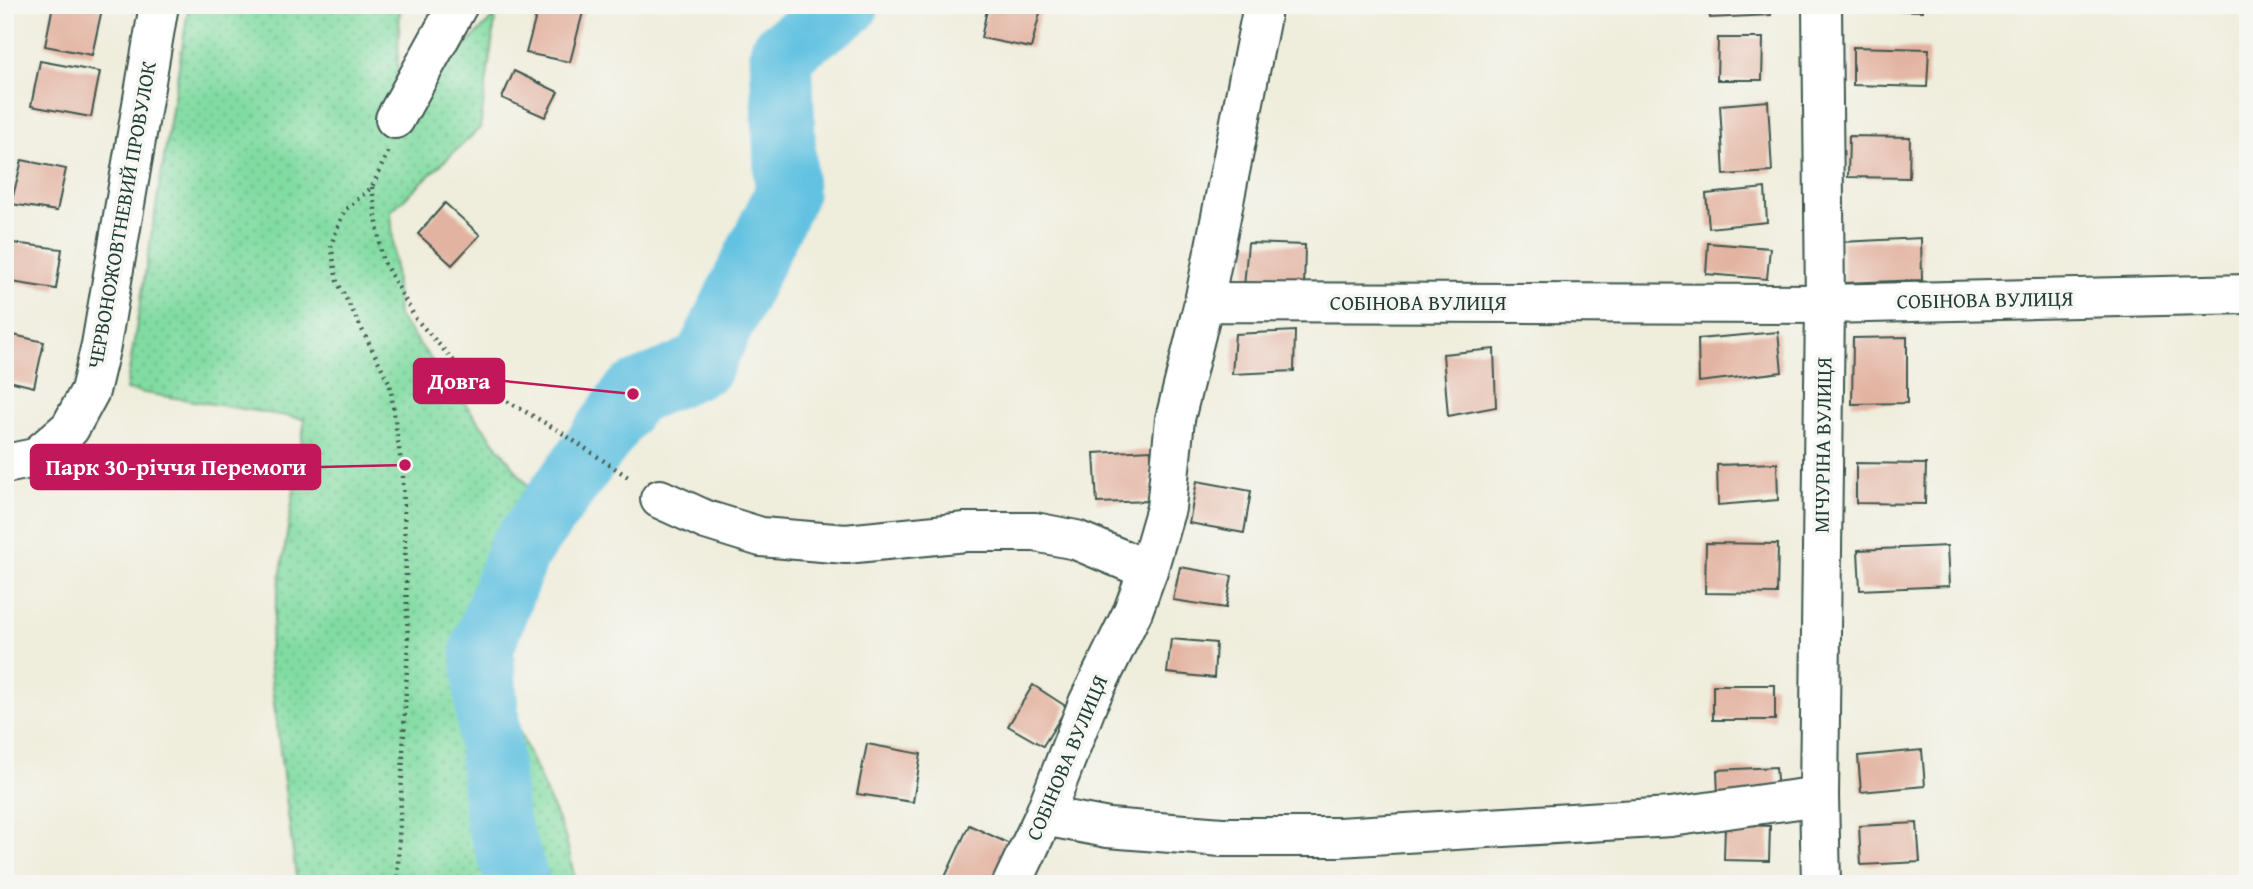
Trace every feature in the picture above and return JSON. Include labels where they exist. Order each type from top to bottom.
[{"type":"street","name":"ЧЕРВОНОЖОВТНЕВИЙ ПРОВУЛОК","points":[[5,464],[35,458],[70,428],[90,391],[101,345],[159,5]]},
{"type":"street","points":[[395,119],[458,5]]},
{"type":"street","name":"МІЧУРІНА ВУЛИЦЯ","points":[[1821,884],[1819,796],[1825,303],[1822,5]]},
{"type":"street","points":[[1204,302],[1261,16]]},
{"type":"street","name":"СОБІНОВА ВУЛИЦЯ","points":[[1012,884],[1044,816],[1088,703],[1133,611],[1148,570],[1166,508],[1175,419],[1204,302],[1825,303],[2248,293]]},
{"type":"street","points":[[660,499],[706,520],[761,537],[846,544],[966,532],[1035,532],[1076,540],[1148,570]]},
{"type":"street","points":[[1044,816],[1108,828],[1222,837],[1339,837],[1671,817],[1819,796]]},
{"type":"path","points":[[395,119],[389,150],[381,172],[372,187],[344,211],[331,245],[337,281],[390,384],[403,477],[408,644],[397,884]]},
{"type":"path","points":[[372,187],[382,259],[416,319],[472,381],[599,456]]},
{"type":"green space","points":[[189,5],[400,5],[396,118],[496,14],[480,128],[391,211],[398,316],[548,512],[502,691],[566,839],[576,884],[297,884],[268,656],[305,419],[126,390]]},
{"type":"building","points":[[53,5],[83,5],[102,9],[92,55],[45,46]]},
{"type":"building","points":[[539,5],[556,5],[583,12],[570,62],[526,53]]},
{"type":"building","points":[[988,5],[1042,5],[1031,48],[981,38]]},
{"type":"building","points":[[1709,5],[1771,5],[1771,15],[1710,18]]},
{"type":"building","points":[[1854,5],[1922,5],[1922,11],[1854,9]]},
{"type":"building","points":[[1718,38],[1763,38],[1762,80],[1717,80]]},
{"type":"building","points":[[1853,47],[1929,49],[1927,87],[1853,85]]},
{"type":"building","points":[[40,61],[100,72],[91,117],[31,106]]},
{"type":"building","points":[[514,71],[558,92],[545,117],[502,98]]},
{"type":"building","points":[[1768,101],[1772,172],[1724,175],[1720,105]]},
{"type":"building","points":[[1849,136],[1910,137],[1909,178],[1848,177]]},
{"type":"building","points":[[22,160],[66,169],[57,211],[11,204]]},
{"type":"building","points":[[1765,188],[1767,222],[1709,228],[1706,194]]},
{"type":"building","points":[[445,203],[480,235],[452,265],[418,234]]},
{"type":"building","points":[[1921,238],[1922,280],[1844,283],[1842,242]]},
{"type":"building","points":[[5,242],[62,249],[56,289],[5,281]]},
{"type":"building","points":[[1248,243],[1305,245],[1304,289],[1244,287]]},
{"type":"building","points":[[1708,243],[1770,248],[1767,279],[1706,274]]},
{"type":"building","points":[[1295,331],[1294,371],[1232,374],[1235,334]]},
{"type":"building","points":[[1778,332],[1782,372],[1699,382],[1698,339]]},
{"type":"building","points":[[5,333],[44,342],[34,387],[5,380]]},
{"type":"building","points":[[1907,337],[1907,403],[1852,404],[1853,338]]},
{"type":"building","points":[[1494,349],[1496,407],[1448,416],[1443,354]]},
{"type":"building","points":[[1151,450],[1151,501],[1097,503],[1094,453]]},
{"type":"building","points":[[1777,463],[1778,500],[1718,505],[1717,465]]},
{"type":"building","points":[[1856,463],[1926,464],[1925,504],[1856,503]]},
{"type":"building","points":[[1197,481],[1251,491],[1244,533],[1189,523]]},
{"type":"building","points":[[1706,543],[1778,544],[1777,594],[1705,593]]},
{"type":"building","points":[[1947,546],[1949,586],[1860,590],[1858,550]]},
{"type":"building","points":[[1180,567],[1232,576],[1226,608],[1173,600]]},
{"type":"building","points":[[1171,639],[1216,643],[1214,678],[1167,673]]},
{"type":"building","points":[[1033,685],[1067,707],[1043,746],[1008,726]]},
{"type":"building","points":[[1713,685],[1775,685],[1775,720],[1713,720]]},
{"type":"building","points":[[867,744],[921,754],[913,802],[857,794]]},
{"type":"building","points":[[1922,750],[1925,786],[1861,792],[1858,756]]},
{"type":"building","points":[[1776,767],[1778,793],[1718,797],[1717,770]]},
{"type":"building","points":[[1917,823],[1920,862],[1861,865],[1859,826]]},
{"type":"building","points":[[1725,824],[1770,826],[1769,861],[1724,860]]},
{"type":"building","points":[[969,825],[1014,846],[995,884],[959,884],[945,877]]},
{"type":"waterway","points":[[519,884],[496,817],[482,649],[518,552],[633,394],[703,364],[786,194],[781,52],[848,5]]},
{"type":"place","name":"Довга","points":[[633,394]]},
{"type":"place","name":"Парк 30-річчя Перемоги","points":[[405,465]]}]
